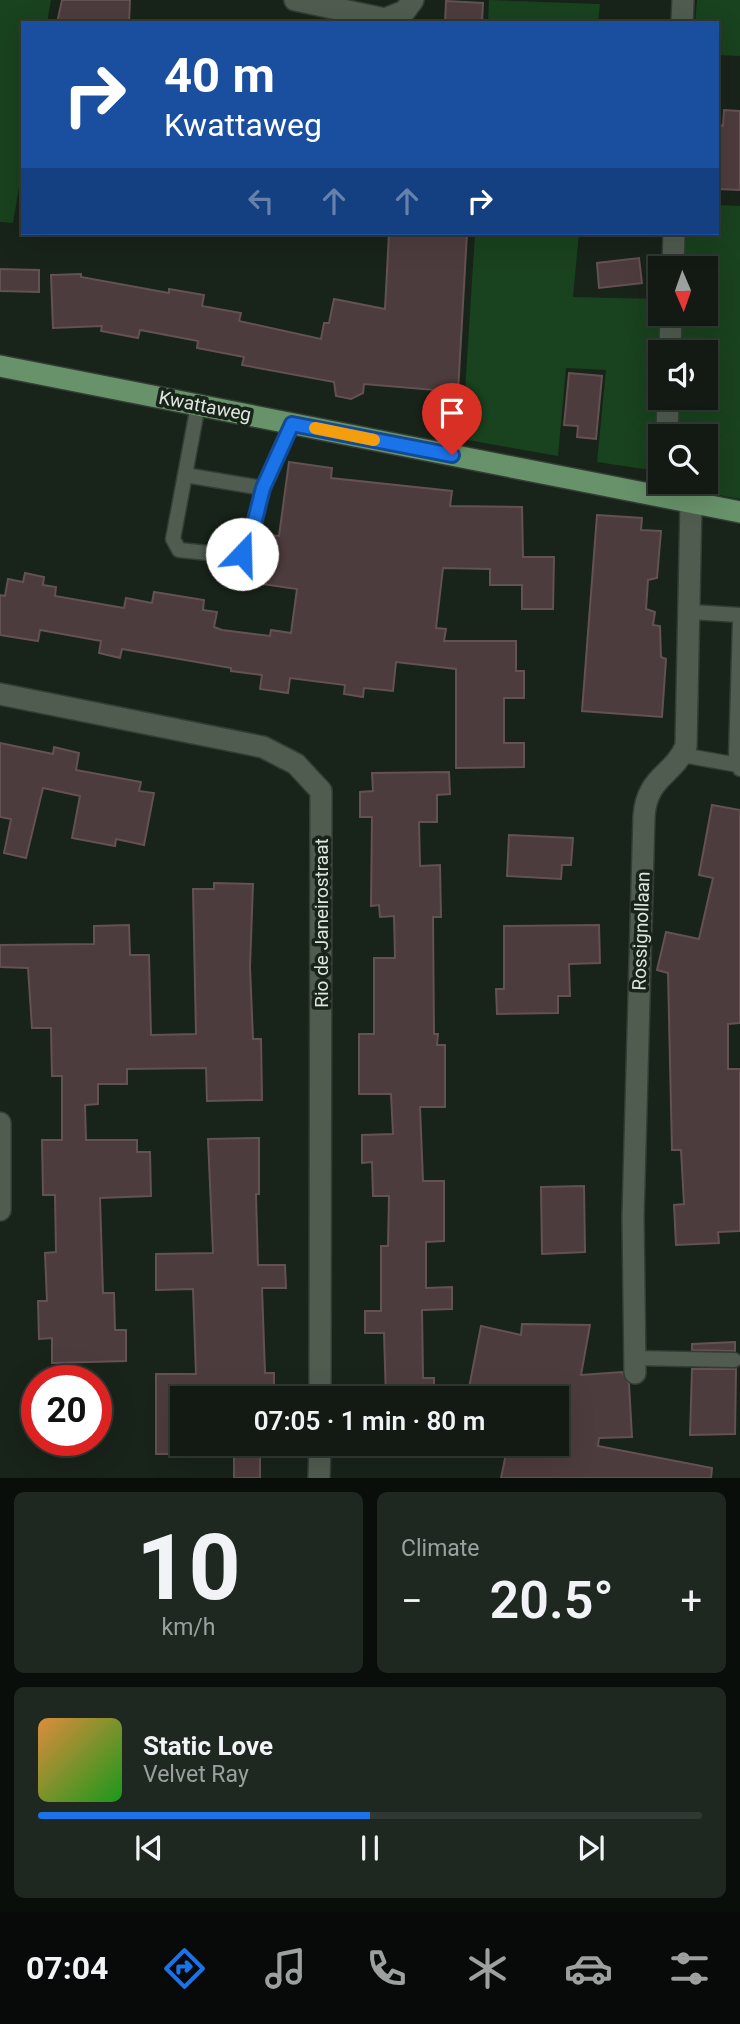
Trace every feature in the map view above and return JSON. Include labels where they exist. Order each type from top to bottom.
[{"type":"main road","name":"Kwattaweg","points":[[0,366],[292,424],[648,486]]},
{"type":"main road","name":"Kwattaweg","points":[[674,494],[691,503],[740,512]]},
{"type":"street","points":[[295,0],[385,19],[405,11],[413,0]]},
{"type":"street","points":[[682,21],[683,0]]},
{"type":"street","points":[[673,256],[674,235]]},
{"type":"street","points":[[682,755],[686,746],[691,612],[691,503]]},
{"type":"street","name":"Rio de Janeirostraat","points":[[0,694],[263,747],[296,764],[321,791],[320,1386]]},
{"type":"street","name":"Rossignollaan","points":[[635,1366],[633,1217],[645,803],[649,790],[682,755]]},
{"type":"street","points":[[0,1124],[0,1210]]},
{"type":"street","points":[[319,1478],[320,1456]]},
{"type":"lane","points":[[198,405],[173,539],[179,550],[237,556],[248,548],[263,488],[292,424]]},
{"type":"lane","points":[[185,475],[263,488]]},
{"type":"lane","points":[[691,612],[740,615]]},
{"type":"lane","points":[[682,755],[739,767],[740,622]]},
{"type":"lane","points":[[635,1366],[734,1360]]},
{"type":"green space","points":[[0,0],[51,0],[47,21],[21,21],[21,176],[13,223],[0,222]]},
{"type":"green space","points":[[489,0],[600,4],[598,21],[488,21]]},
{"type":"green space","points":[[697,0],[740,0],[740,56],[719,55],[719,21],[695,21]]},
{"type":"green space","points":[[719,205],[740,206],[740,499],[713,494],[718,494],[718,424],[678,424],[679,410],[718,410],[718,340],[682,340],[682,326],[718,326],[718,256],[685,256],[686,235],[719,235]]},
{"type":"green space","points":[[475,235],[579,235],[573,297],[648,299],[648,326],[663,326],[661,340],[648,340],[648,410],[659,410],[658,424],[648,424],[648,470],[597,462],[606,370],[566,368],[558,456],[462,439]]},
{"type":"building","points":[[62,0],[130,0],[129,21],[57,21]]},
{"type":"building","points":[[446,1],[483,3],[482,21],[445,21]]},
{"type":"building","points":[[724,110],[740,111],[740,190],[719,189],[720,125],[723,126]]},
{"type":"building","points":[[389,235],[467,235],[458,392],[364,384],[363,393],[351,399],[336,396],[334,382],[242,365],[244,357],[197,348],[198,341],[140,330],[138,338],[101,331],[102,326],[53,328],[51,275],[81,274],[81,277],[169,293],[169,289],[204,295],[202,306],[241,313],[239,321],[321,339],[324,323],[329,323],[334,299],[385,309]]},
{"type":"building","points":[[639,258],[642,283],[599,288],[597,263]]},
{"type":"building","points":[[0,269],[39,270],[39,292],[0,291]]},
{"type":"building","points":[[569,373],[602,376],[596,439],[577,437],[578,426],[564,425]]},
{"type":"building","points":[[289,462],[332,468],[331,478],[452,491],[450,506],[522,507],[523,557],[554,557],[553,609],[522,609],[522,585],[490,585],[490,569],[443,568],[436,628],[446,629],[444,641],[516,641],[516,671],[524,671],[524,698],[504,698],[504,743],[524,743],[524,767],[456,768],[456,669],[396,662],[393,691],[364,688],[363,697],[344,694],[345,685],[290,678],[288,693],[260,689],[262,675],[231,671],[231,668],[122,649],[120,658],[99,653],[101,641],[40,630],[38,641],[0,635],[0,595],[5,596],[8,579],[23,582],[25,573],[44,577],[43,585],[56,587],[55,596],[124,608],[126,598],[152,603],[154,592],[204,600],[203,610],[217,612],[214,627],[222,630],[270,636],[271,630],[291,633],[297,589],[249,582],[253,556],[262,534],[279,536]]},
{"type":"building","points":[[597,515],[642,518],[641,530],[661,531],[657,578],[648,580],[646,609],[655,612],[653,625],[660,626],[661,657],[666,659],[662,717],[582,711]]},
{"type":"building","points":[[0,743],[53,754],[54,747],[79,753],[76,770],[141,782],[139,791],[154,793],[144,845],[116,839],[115,846],[72,838],[80,796],[43,788],[26,858],[4,853],[11,819],[0,817]]},
{"type":"building","points":[[449,772],[450,794],[437,795],[437,822],[419,822],[420,866],[440,865],[441,917],[433,917],[434,1034],[438,1034],[437,1045],[445,1045],[445,1107],[420,1107],[423,1181],[444,1181],[444,1241],[426,1242],[426,1288],[452,1287],[452,1309],[422,1310],[423,1378],[434,1378],[434,1386],[386,1386],[384,1333],[365,1333],[365,1311],[381,1311],[381,1246],[388,1246],[389,1196],[373,1196],[372,1162],[362,1163],[362,1135],[393,1134],[391,1094],[359,1094],[359,1034],[374,1034],[374,958],[395,958],[394,916],[380,917],[379,905],[371,906],[372,817],[360,817],[360,792],[373,791],[372,773]]},
{"type":"building","points":[[712,805],[740,810],[740,1023],[728,1024],[728,1069],[740,1069],[740,1231],[718,1232],[719,1243],[676,1245],[674,1205],[684,1204],[681,1150],[672,1150],[668,973],[657,970],[666,932],[699,939],[713,878],[699,875]]},
{"type":"building","points":[[509,835],[573,838],[571,865],[562,865],[561,879],[507,876]]},
{"type":"building","points":[[214,883],[253,884],[250,967],[253,1039],[261,1039],[262,1100],[207,1101],[206,1068],[127,1069],[127,1084],[98,1084],[98,1104],[85,1105],[86,1140],[137,1140],[137,1152],[150,1152],[151,1196],[100,1198],[103,1293],[114,1293],[115,1330],[126,1330],[126,1361],[52,1363],[52,1338],[39,1339],[38,1301],[47,1301],[45,1253],[56,1252],[55,1195],[43,1195],[42,1140],[62,1140],[62,1076],[52,1076],[51,1028],[32,1028],[28,968],[0,967],[0,945],[94,944],[94,926],[129,925],[130,955],[149,955],[151,1035],[196,1034],[193,889],[214,889]]},
{"type":"building","points":[[599,925],[600,963],[569,964],[570,996],[558,996],[558,1013],[497,1014],[496,989],[504,989],[504,926]]},
{"type":"building","points":[[259,1138],[259,1194],[256,1194],[258,1265],[285,1265],[286,1288],[262,1288],[265,1373],[274,1373],[274,1386],[170,1386],[170,1454],[156,1454],[156,1374],[196,1374],[193,1289],[156,1290],[156,1254],[213,1253],[208,1139]]},
{"type":"building","points":[[584,1186],[585,1252],[542,1254],[541,1187]]},
{"type":"building","points":[[522,1324],[590,1325],[581,1375],[622,1372],[629,1384],[632,1437],[599,1438],[598,1446],[712,1468],[711,1478],[501,1478],[506,1456],[569,1456],[569,1386],[469,1386],[481,1326],[521,1335]]},
{"type":"building","points":[[735,1342],[735,1351],[692,1350],[692,1344]]},
{"type":"building","points":[[692,1369],[736,1369],[735,1434],[690,1435]]},
{"type":"building","points":[[234,1456],[260,1456],[260,1478],[234,1478]]},
{"type":"slow traffic","points":[[315,428],[374,440]]},
{"type":"route","points":[[242,554],[248,548],[263,488],[292,424],[452,455]]}]
